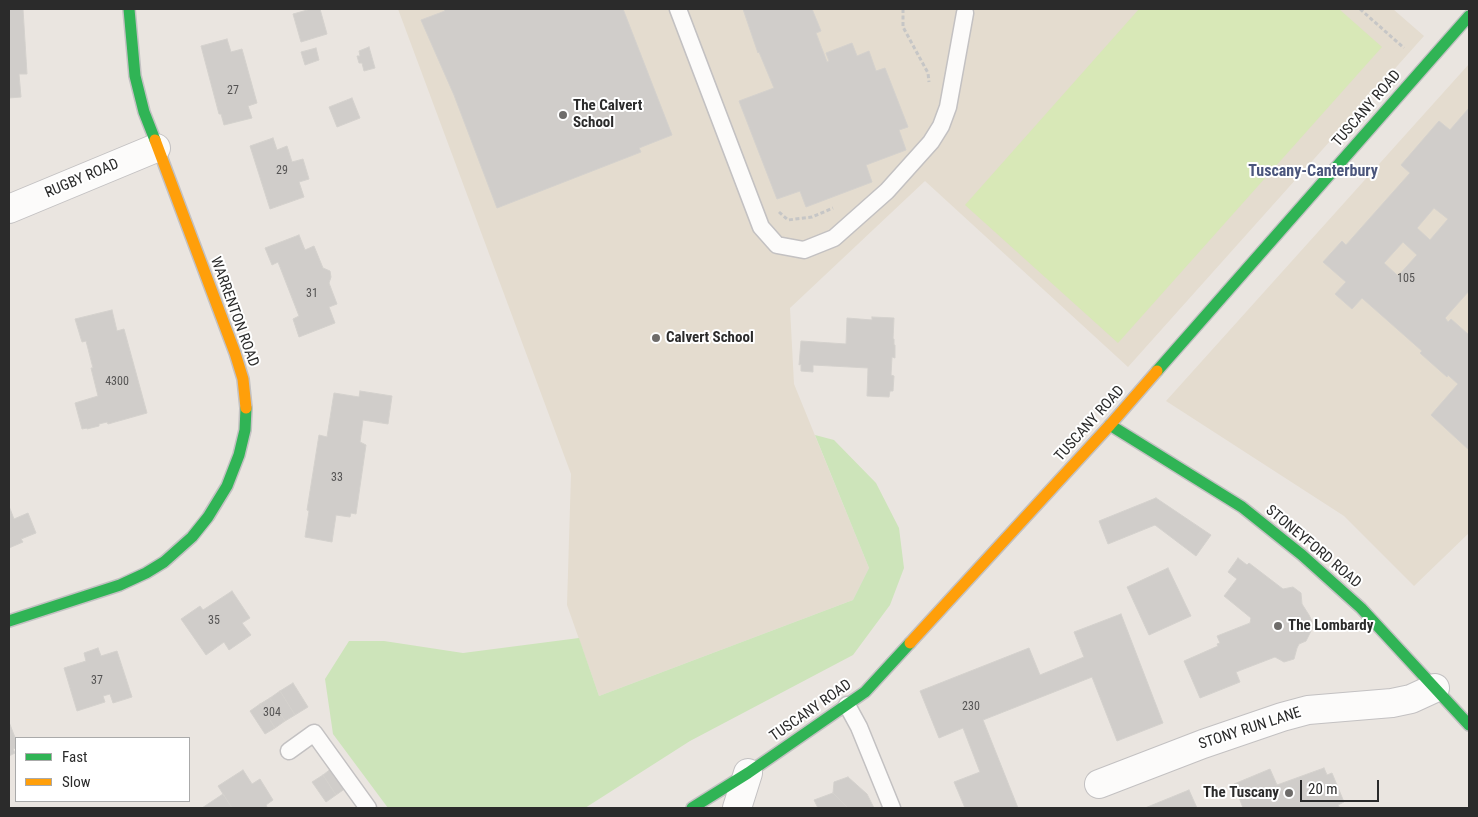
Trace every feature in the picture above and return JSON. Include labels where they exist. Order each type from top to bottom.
[{"type":"street","name":"WARRENTON ROAD","points":[[9,621],[120,585],[164,562],[192,537],[208,517],[227,486],[239,456],[245,430],[246,405],[238,362],[144,112],[135,76],[129,9]]},
{"type":"street","name":"TUSCANY ROAD","points":[[692,808],[748,773],[865,692],[1110,425],[1469,16]]},
{"type":"street","name":"RUGBY ROAD","points":[[9,209],[156,148]]},
{"type":"street","name":"STONEYFORD ROAD","points":[[1110,425],[1242,507],[1302,555],[1362,608],[1469,725]]},
{"type":"street","name":"STONY RUN LANE","points":[[1099,784],[1282,717],[1308,710],[1392,703],[1411,699],[1435,688]]},
{"type":"street","points":[[737,808],[748,773]]},
{"type":"lane","points":[[678,9],[760,227],[777,245],[804,250],[834,238],[887,191],[931,142],[941,126],[948,107],[965,13]]},
{"type":"lane","points":[[847,704],[859,727],[892,808]]},
{"type":"lane","points":[[289,751],[314,733],[368,808]]},
{"type":"path","points":[[903,9],[903,27],[928,73],[929,83]]},
{"type":"path","points":[[1360,9],[1410,54]]},
{"type":"path","points":[[777,211],[788,220],[812,217],[836,207]]},
{"type":"shaded area","name":"Calvert School","points":[[398,9],[1393,9],[1424,36],[1128,367],[925,181],[790,308],[794,384],[869,568],[853,600],[599,696],[567,605],[571,474]]},
{"type":"shaded area","points":[[1469,64],[1469,533],[1414,586],[1344,516],[1166,401]]},
{"type":"green space","points":[[1139,9],[1339,9],[1382,47],[1118,343],[965,205]]},
{"type":"green space","points":[[815,435],[834,440],[876,483],[899,528],[904,568],[890,605],[853,655],[690,741],[585,808],[388,808],[333,734],[325,679],[349,641],[384,641],[463,653],[579,638],[599,696],[853,600],[869,568]]},
{"type":"building","points":[[9,9],[23,9],[27,74],[19,74],[21,97],[9,98]]},
{"type":"building","points":[[311,9],[320,9],[327,34],[301,42],[293,14]]},
{"type":"building","name":"The Calvert School","points":[[444,9],[623,9],[672,135],[639,148],[641,152],[497,208],[454,95],[421,20],[445,11]]},
{"type":"building","points":[[743,9],[812,9],[821,31],[816,33],[827,62],[829,61],[826,53],[852,43],[857,56],[869,51],[876,71],[885,68],[908,127],[899,130],[906,150],[866,165],[872,182],[806,207],[800,191],[777,199],[739,101],[774,88],[758,53]]},
{"type":"building","points":[[227,39],[231,52],[242,49],[257,103],[248,106],[252,118],[224,125],[221,114],[219,114],[201,46]]},
{"type":"building","points":[[369,47],[375,68],[364,71],[362,63],[359,63],[357,56],[360,56],[359,51]]},
{"type":"building","points":[[316,48],[319,60],[305,65],[301,52]]},
{"type":"building","points":[[352,98],[360,118],[337,127],[329,107]]},
{"type":"building","points":[[1469,108],[1469,291],[1445,318],[1448,322],[1451,319],[1469,335],[1469,450],[1431,415],[1458,384],[1448,375],[1447,377],[1420,353],[1422,351],[1362,298],[1352,309],[1335,294],[1346,282],[1323,262],[1342,241],[1346,245],[1410,173],[1401,165],[1439,121],[1450,130]],"holes":[[[1434,208],[1448,219],[1430,240],[1417,228]],[[1403,242],[1417,255],[1398,276],[1384,263]]]},
{"type":"building","points":[[273,138],[277,150],[287,146],[292,162],[303,159],[309,179],[299,182],[304,197],[270,209],[250,146]]},
{"type":"building","points":[[299,235],[305,250],[314,246],[323,268],[330,271],[329,283],[337,304],[329,307],[335,323],[299,337],[293,319],[299,316],[278,262],[272,265],[265,248]]},
{"type":"building","points":[[112,310],[117,331],[124,329],[147,413],[82,429],[75,403],[98,396],[86,341],[82,342],[75,319]]},
{"type":"building","points":[[872,317],[894,318],[893,339],[895,358],[892,357],[891,375],[894,376],[893,391],[890,391],[889,397],[867,396],[868,368],[813,365],[813,372],[801,371],[801,364],[799,365],[801,341],[846,344],[847,318],[872,320]]},
{"type":"building","points":[[360,391],[392,396],[388,424],[363,420],[360,442],[366,445],[356,514],[351,513],[350,517],[336,515],[332,542],[305,537],[309,511],[307,510],[319,435],[327,437],[334,393],[359,397]]},
{"type":"building","points":[[1156,498],[1211,535],[1196,556],[1155,525],[1108,544],[1099,521]]},
{"type":"building","points":[[9,506],[14,519],[28,513],[36,533],[21,539],[23,542],[9,548]]},
{"type":"building","name":"The Lombardy","points":[[1238,558],[1247,565],[1249,563],[1283,589],[1293,587],[1301,593],[1302,604],[1312,621],[1312,629],[1306,641],[1299,644],[1294,659],[1284,662],[1275,657],[1236,672],[1240,682],[1200,698],[1184,661],[1218,646],[1217,644],[1220,643],[1217,636],[1250,623],[1251,618],[1224,596],[1237,579],[1228,572]]},
{"type":"building","points":[[1168,568],[1191,616],[1149,635],[1127,587]]},
{"type":"building","points":[[232,591],[250,618],[242,623],[251,635],[229,650],[224,642],[206,655],[181,619],[200,606],[203,610]]},
{"type":"building","points":[[1121,614],[1163,723],[1117,741],[1092,677],[983,720],[1018,808],[965,808],[954,782],[980,772],[963,728],[939,738],[920,691],[1029,648],[1040,675],[1084,657],[1074,632]]},
{"type":"building","points":[[98,648],[101,656],[117,651],[132,697],[113,703],[110,694],[103,696],[105,702],[77,711],[64,668],[86,661],[84,653]]},
{"type":"building","points":[[293,683],[308,707],[295,715],[280,691]]},
{"type":"building","points":[[280,691],[295,715],[285,721],[270,698]]},
{"type":"building","points":[[270,698],[285,721],[275,728],[260,704]]},
{"type":"building","points":[[260,704],[275,728],[265,734],[250,711]]},
{"type":"building","points":[[9,722],[15,737],[15,748],[13,749],[15,753],[9,756]]},
{"type":"building","points":[[332,768],[346,788],[336,795],[323,775]]},
{"type":"building","name":"The Tuscany","points":[[1324,768],[1327,775],[1332,773],[1344,802],[1338,805],[1340,808],[1243,808],[1234,784],[1270,769],[1277,785]]},
{"type":"building","points":[[243,770],[252,784],[260,779],[273,800],[266,805],[267,807],[232,808],[218,786]]},
{"type":"building","points":[[323,775],[336,795],[326,802],[312,782]]},
{"type":"building","points":[[848,777],[867,794],[874,808],[848,808],[833,793],[834,782]]},
{"type":"building","points":[[1189,790],[1197,808],[1145,808]]},
{"type":"building","points":[[833,793],[848,808],[818,808],[814,800]]},
{"type":"building","points":[[223,794],[232,808],[202,808]]},
{"type":"traffic: fast","points":[[129,9],[135,76],[144,112],[155,140]]},
{"type":"traffic: fast","points":[[1157,371],[1469,16]]},
{"type":"traffic: fast","points":[[9,621],[120,585],[164,562],[192,537],[208,517],[227,486],[239,455],[245,430],[246,408]]},
{"type":"traffic: fast","points":[[1110,425],[1242,507],[1302,555],[1361,608],[1469,725]]},
{"type":"traffic: fast","points":[[692,808],[748,773],[865,692],[910,643]]},
{"type":"traffic: slow","points":[[155,140],[235,353],[243,379],[246,408]]},
{"type":"traffic: slow","points":[[910,643],[1110,425],[1157,371]]},
{"type":"place","name":"The Calvert School","points":[[563,115]]},
{"type":"place","name":"Calvert School","points":[[656,338]]},
{"type":"place","name":"The Lombardy","points":[[1278,626]]},
{"type":"place","name":"The Tuscany","points":[[1289,793]]},
{"type":"district","name":"Tuscany-Canterbury","points":[[1313,172]]}]
